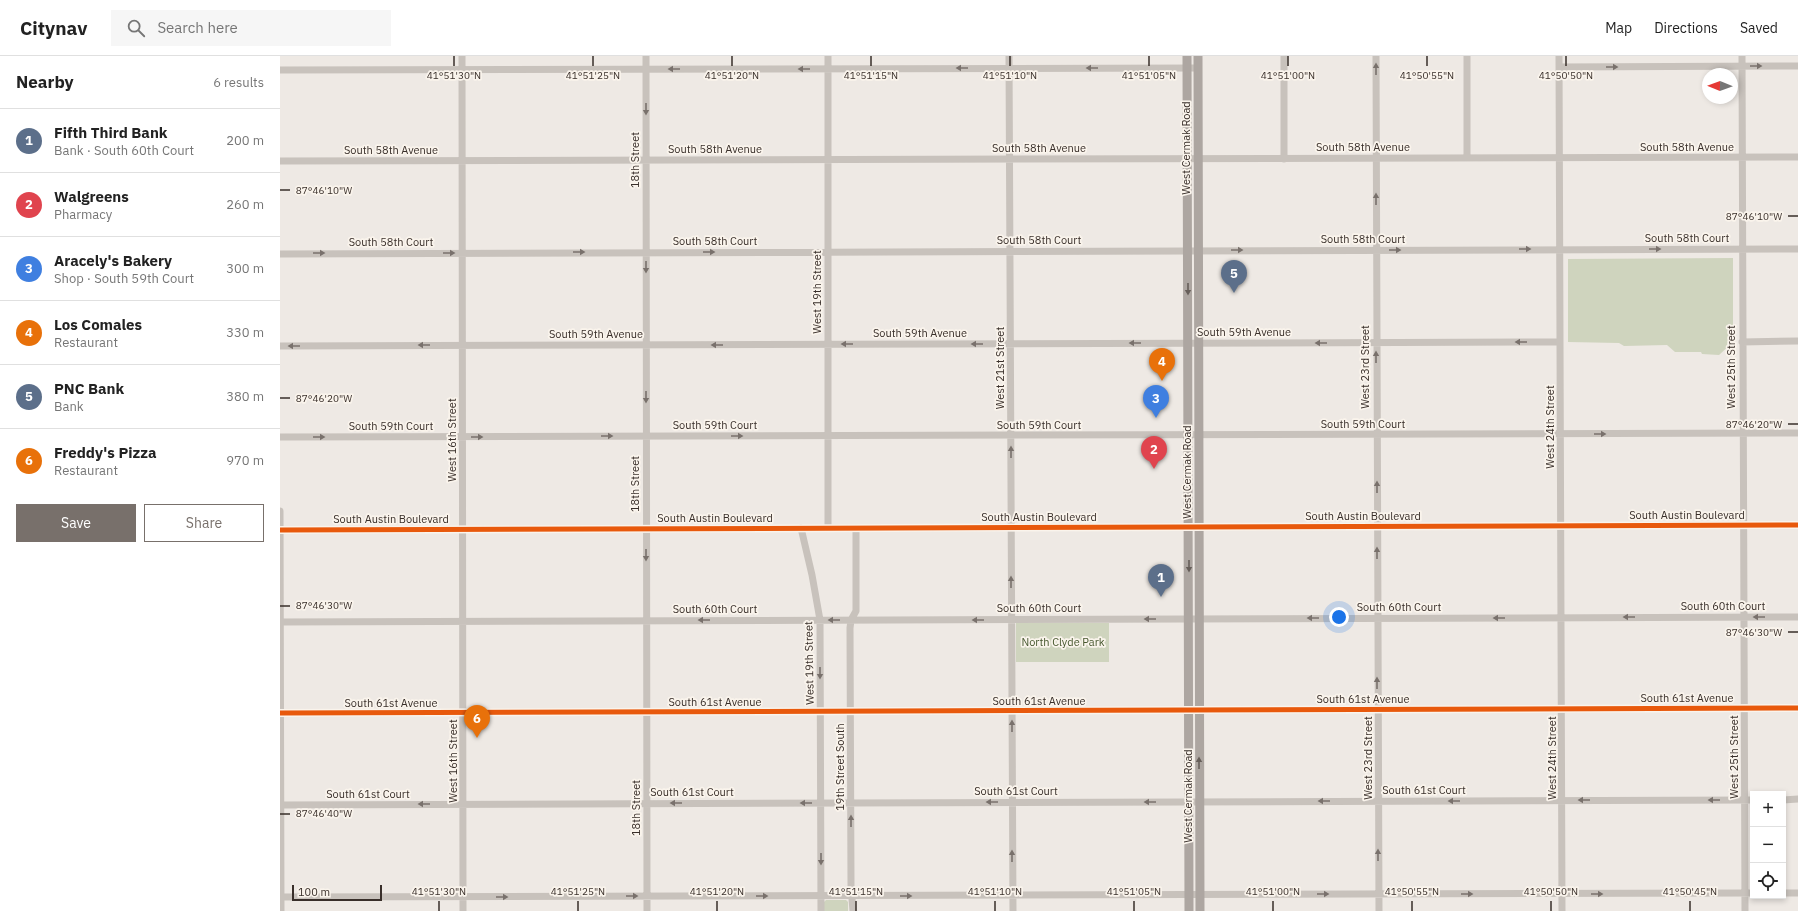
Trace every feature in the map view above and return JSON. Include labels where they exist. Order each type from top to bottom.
[{"type":"main road","name":"West Cermak Road","points":[[1187,56],[1189,911]]},
{"type":"main road","name":"West Cermak Road","points":[[1198,56],[1200,911]]},
{"type":"street","name":"West 16th Street","points":[[462,56],[463,911]]},
{"type":"street","name":"18th Street","points":[[646,56],[647,911]]},
{"type":"street","name":"West 19th Street","points":[[828,56],[828,528]]},
{"type":"street","name":"West 21st Street","points":[[1009,56],[1013,911]]},
{"type":"street","points":[[1284,56],[1284,159]]},
{"type":"street","name":"West 23rd Street","points":[[1376,56],[1379,911]]},
{"type":"street","points":[[1467,56],[1467,158]]},
{"type":"street","name":"West 24th Street","points":[[1559,56],[1562,911]]},
{"type":"street","name":"West 25th Street","points":[[1742,56],[1742,525],[1745,911]]},
{"type":"street","points":[[1559,67],[1798,66]]},
{"type":"street","points":[[280,70],[1198,68]]},
{"type":"street","name":"South 58th Avenue","points":[[280,161],[1798,157]]},
{"type":"street","name":"South 58th Court","points":[[280,254],[1798,249]]},
{"type":"street","points":[[1742,342],[1798,341]]},
{"type":"street","name":"South 59th Avenue","points":[[280,346],[1560,342]]},
{"type":"street","name":"South 59th Court","points":[[280,437],[1798,433]]},
{"type":"street","points":[[280,511],[281,911]]},
{"type":"street","name":"South Austin Boulevard","points":[[280,530],[1798,525]]},
{"type":"street","name":"West 19th Street","points":[[801,528],[812,575],[820,620],[821,911]]},
{"type":"street","name":"19th Street South","points":[[852,911],[850,711],[851,620],[856,611],[856,528]]},
{"type":"street","name":"South 60th Court","points":[[280,622],[1798,617]]},
{"type":"street","name":"South 61st Avenue","points":[[280,713],[1798,708]]},
{"type":"street","name":"South 61st Court","points":[[280,805],[1750,800]]},
{"type":"street","points":[[1786,800],[1798,800]]},
{"type":"street","points":[[280,897],[1750,893]]},
{"type":"street","points":[[1786,893],[1798,893]]},
{"type":"green space","points":[[1733,258],[1733,342],[1719,355],[1702,354],[1701,352],[1675,352],[1667,345],[1624,346],[1619,343],[1568,342],[1568,259]]},
{"type":"green space","name":"North Clyde Park","points":[[1016,623],[1109,623],[1109,662],[1016,662]]},
{"type":"green space","points":[[826,900],[846,900],[848,902],[848,911],[824,911],[824,902]]},
{"type":"cycle path","points":[[280,530],[1798,525]]},
{"type":"cycle path","points":[[280,713],[1798,708]]},
{"type":"place","name":"PNC Bank","points":[[1234,293]]},
{"type":"place","name":"Los Comales","points":[[1162,381]]},
{"type":"place","name":"Aracely's Bakery","points":[[1156,418]]},
{"type":"place","name":"Walgreens","points":[[1154,469]]},
{"type":"place","name":"Fifth Third Bank","points":[[1161,597]]},
{"type":"place","name":"Freddy's Pizza","points":[[477,738]]}]
